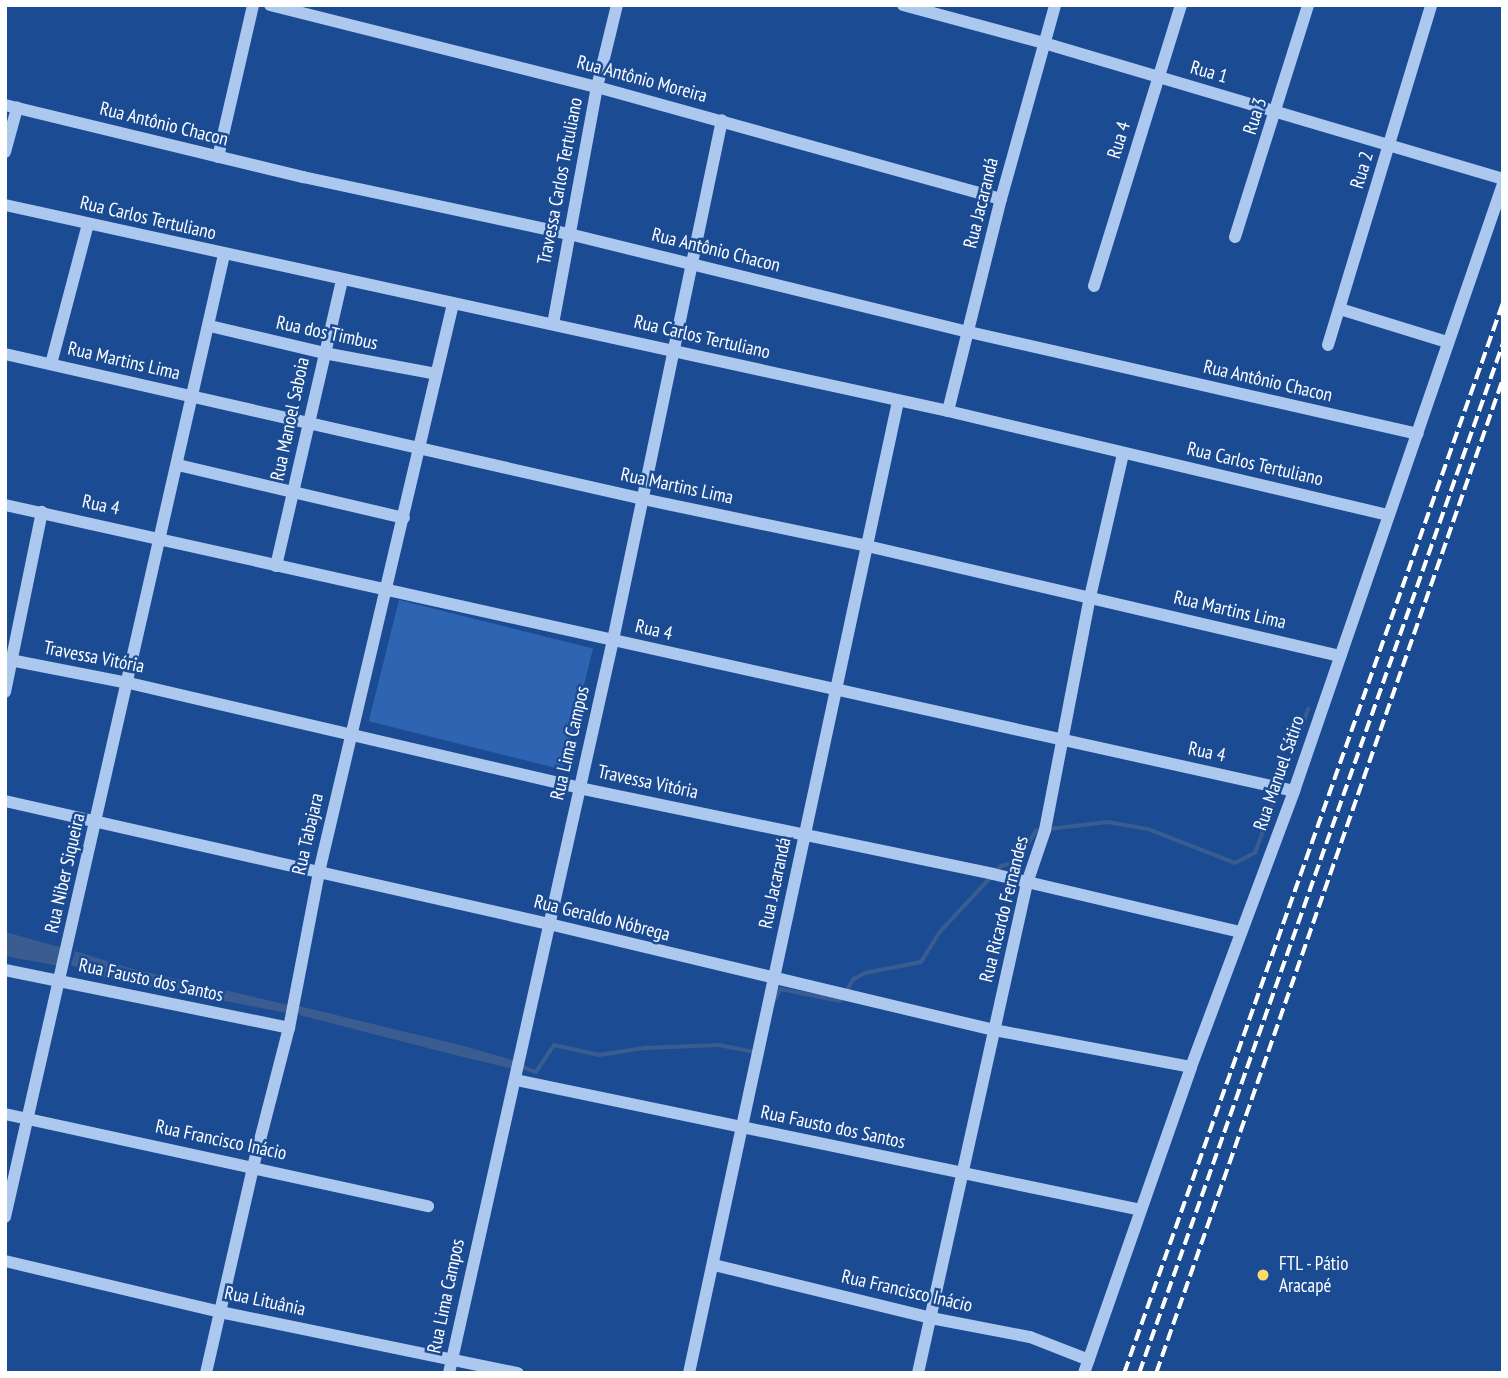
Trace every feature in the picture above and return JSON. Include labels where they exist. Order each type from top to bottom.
[{"type":"street","points":[[218,157],[253,5]]},
{"type":"street","name":"Rua Antônio Moreira","points":[[270,5],[722,120],[1001,199]]},
{"type":"street","name":"Travessa Carlos Tertuliano","points":[[553,324],[597,87],[617,5]]},
{"type":"street","name":"Rua 1","points":[[903,5],[929,9],[1390,145],[1503,182]]},
{"type":"street","name":"Rua Jacarandá","points":[[948,411],[1001,199],[1055,5]]},
{"type":"street","name":"Rua 4","points":[[1094,286],[1181,5]]},
{"type":"street","name":"Rua 3","points":[[1236,237],[1277,112],[1308,5]]},
{"type":"street","name":"Rua 2","points":[[1328,345],[1431,5]]},
{"type":"street","points":[[5,152],[11,106]]},
{"type":"street","name":"Rua Antônio Chacon","points":[[11,106],[218,157],[569,234],[969,332],[1418,434]]},
{"type":"street","name":"Rua Lima Campos","points":[[449,1373],[613,640],[673,351],[694,265],[722,120]]},
{"type":"street","name":"Rua Manuel Sátiro","points":[[1084,1373],[1191,1068],[1294,792],[1503,182]]},
{"type":"street","name":"Rua Carlos Tertuliano","points":[[5,205],[948,411],[1388,515]]},
{"type":"street","points":[[51,364],[88,224]]},
{"type":"street","name":"Rua Niber Siqueira","points":[[5,1217],[225,255]]},
{"type":"street","name":"Rua Manoel Saboia","points":[[276,566],[342,279]]},
{"type":"street","name":"Rua Tabajara","points":[[206,1373],[253,1167],[289,1028],[319,872],[453,304]]},
{"type":"street","points":[[1340,309],[1447,342]]},
{"type":"street","name":"Rua dos Timbus","points":[[210,326],[324,353],[436,374]]},
{"type":"street","name":"Rua Martins Lima","points":[[5,354],[643,499],[867,546],[1340,656]]},
{"type":"street","name":"Rua Jacarandá","points":[[689,1373],[898,401]]},
{"type":"street","name":"Rua Ricardo Fernandes","points":[[918,1373],[1027,883],[1045,830],[1090,597],[1123,454]]},
{"type":"street","points":[[178,465],[404,518]]},
{"type":"street","name":"Rua 4","points":[[5,505],[276,566],[388,588],[1294,792]]},
{"type":"street","points":[[5,692],[9,660],[42,512]]},
{"type":"street","name":"Travessa Vitória","points":[[9,660],[128,683],[579,788],[1027,883],[1241,932]]},
{"type":"street","name":"Rua Geraldo Nóbrega","points":[[5,801],[549,924],[774,980],[994,1030],[1191,1068]]},
{"type":"street","name":"Rua Fausto dos Santos","points":[[5,970],[289,1028]]},
{"type":"street","name":"Rua Fausto dos Santos","points":[[516,1080],[961,1175],[1141,1210]]},
{"type":"street","name":"Rua Francisco Inácio","points":[[5,1114],[428,1206]]},
{"type":"street","name":"Rua Lituânia","points":[[5,1261],[220,1312],[518,1373]]},
{"type":"street","name":"Rua Francisco Inácio","points":[[714,1265],[931,1318],[1030,1337],[1088,1360]]},
{"type":"shaded area","points":[[399,600],[593,648],[563,770],[369,721]]},
{"type":"shaded area","points":[[5,932],[63,948],[59,966],[5,956]]},
{"type":"shaded area","points":[[75,951],[129,968],[289,1005],[287,1013],[104,978],[71,965]]},
{"type":"shaded area","points":[[299,1006],[516,1061],[513,1069],[451,1054],[303,1016],[298,1014]]},
{"type":"waterway","points":[[1049,829],[1108,822],[1148,829],[1235,863],[1255,853],[1308,710]]},
{"type":"waterway","points":[[995,872],[1001,866],[1016,862],[1036,831],[1041,830]]},
{"type":"waterway","points":[[774,1001],[781,989],[840,1001],[854,979],[865,973],[921,962],[939,933],[990,878]]},
{"type":"waterway","points":[[520,1066],[536,1072],[554,1045],[599,1055],[645,1048],[719,1045],[754,1052]]},
{"type":"railway","points":[[1124,1373],[1503,302]]},
{"type":"railway","points":[[1139,1373],[1503,343]]},
{"type":"railway","points":[[1156,1373],[1503,378]]},
{"type":"place","name":"FTL - Pátio Aracapé","points":[[1263,1275]]}]
